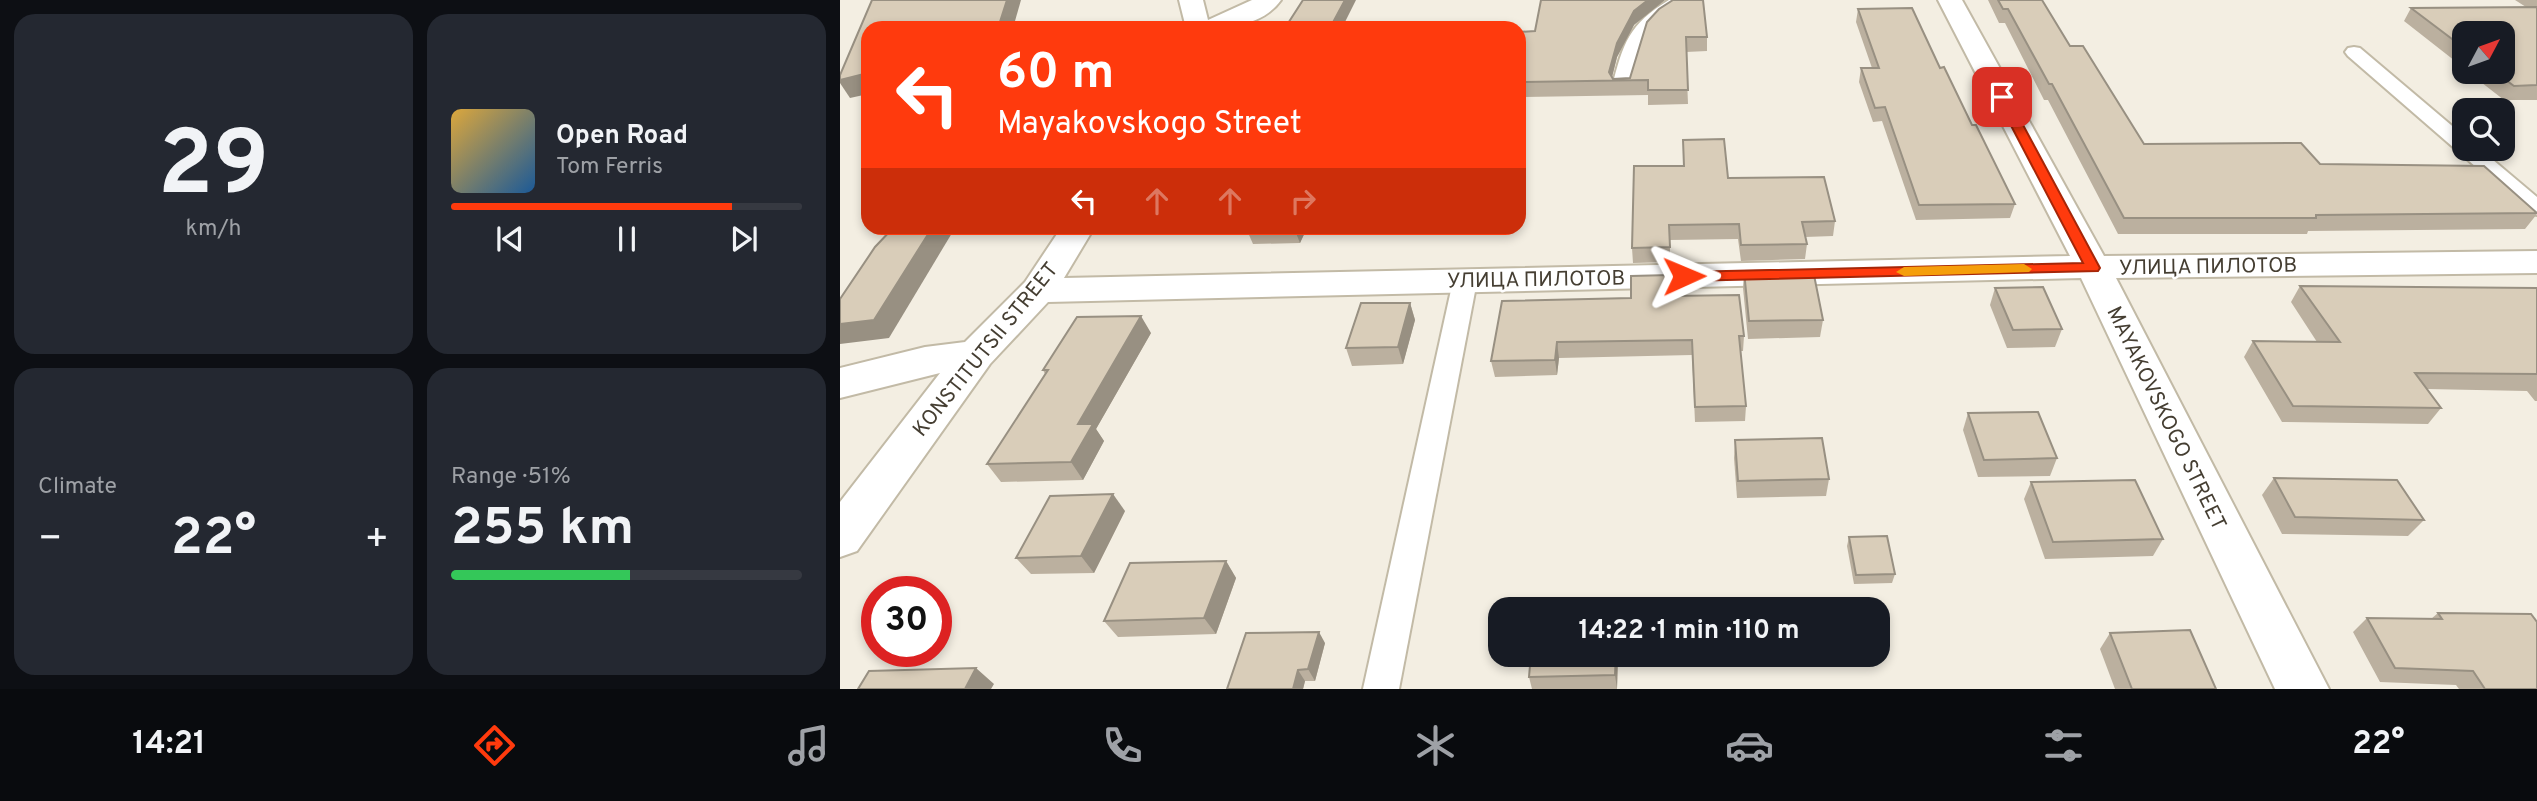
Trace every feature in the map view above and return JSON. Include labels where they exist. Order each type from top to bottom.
[{"type":"street","points":[[1191,0],[1196,21]]},
{"type":"street","points":[[1228,21],[1269,0]]},
{"type":"street","name":"MAYAKOVSKOGO STREET","points":[[1950,0],[2093,268],[2302,689]]},
{"type":"street","name":"KONSTITUTSII STREET","points":[[840,537],[976,354],[1038,290],[1073,235]]},
{"type":"street","name":"УЛИЦА ПИЛОТОВ","points":[[1038,290],[2093,268],[2537,262]]},
{"type":"street","points":[[840,383],[925,361],[976,354]]},
{"type":"lane","points":[[1621,87],[1633,37],[1651,17],[1681,0]]},
{"type":"lane","points":[[2354,52],[2452,135]]},
{"type":"lane","points":[[2482,161],[2537,208]]},
{"type":"lane","points":[[1381,689],[1465,281]]},
{"type":"building","points":[[872,0],[1007,0],[1000,21],[863,21]]},
{"type":"building","points":[[1303,0],[1345,0],[1334,21],[1290,21]]},
{"type":"building","points":[[1541,0],[1648,0],[1634,11],[1617,43],[1609,72],[1613,79],[1630,78],[1647,22],[1659,9],[1673,0],[1703,0],[1707,37],[1686,37],[1688,90],[1648,90],[1648,80],[1526,82],[1526,32],[1535,31]]},
{"type":"building","points":[[1998,0],[2042,0],[2070,46],[2083,46],[2144,144],[2301,143],[2320,164],[2484,166],[2537,213],[2316,215],[2316,218],[2124,218],[2052,84],[2049,84],[2008,9],[2003,9]]},
{"type":"building","points":[[2537,7],[2537,85],[2511,84],[2515,84],[2515,21],[2452,21],[2452,39],[2411,8]]},
{"type":"building","points":[[1912,8],[1940,68],[1944,67],[1972,125],[1976,125],[2015,204],[1919,205],[1885,107],[1875,108],[1861,68],[1879,68],[1858,9]]},
{"type":"building","points":[[861,26],[861,75],[840,80]]},
{"type":"building","points":[[1724,139],[1728,178],[1824,177],[1835,221],[1802,222],[1807,244],[1741,245],[1739,224],[1669,225],[1670,247],[1632,248],[1634,166],[1684,166],[1683,140]]},
{"type":"building","points":[[886,235],[928,235],[874,320],[840,324],[840,299],[875,247]]},
{"type":"building","points":[[1813,270],[1823,320],[1749,321],[1744,271]]},
{"type":"building","points":[[1670,275],[1671,296],[1739,295],[1744,336],[1739,336],[1746,406],[1695,407],[1692,340],[1557,342],[1555,360],[1491,361],[1502,301],[1631,298],[1631,276]]},
{"type":"building","points":[[2300,286],[2537,288],[2537,374],[2415,373],[2441,408],[2293,406],[2253,341],[2340,342]]},
{"type":"building","points":[[2043,287],[2062,329],[2013,330],[1995,288]]},
{"type":"building","points":[[1361,303],[1410,303],[1398,347],[1346,348]]},
{"type":"building","points":[[1141,316],[1078,424],[1093,424],[1071,462],[987,464],[1048,370],[1043,370],[1077,317]]},
{"type":"building","points":[[2038,412],[2057,458],[1984,460],[1968,413]]},
{"type":"building","points":[[1822,438],[1829,479],[1738,481],[1735,440]]},
{"type":"building","points":[[2274,478],[2397,480],[2424,520],[2295,517]]},
{"type":"building","points":[[2135,480],[2163,539],[2053,542],[2031,482]]},
{"type":"building","points":[[1113,494],[1081,556],[1016,558],[1050,496]]},
{"type":"building","points":[[1887,536],[1895,574],[1856,575],[1849,537]]},
{"type":"building","points":[[1226,561],[1204,618],[1104,621],[1130,563]]},
{"type":"building","points":[[2438,613],[2531,614],[2537,622],[2537,689],[2485,689],[2473,671],[2395,668],[2367,618],[2442,619]]},
{"type":"building","points":[[2190,630],[2216,689],[2132,689],[2110,633]]},
{"type":"building","points":[[1319,632],[1308,669],[1298,670],[1293,689],[1227,689],[1246,633]]},
{"type":"building","points":[[1530,667],[1615,667],[1615,675],[1529,677]]},
{"type":"building","points":[[976,668],[965,689],[858,689],[869,671]]},
{"type":"slow traffic","points":[[1904,272],[2024,269]]},
{"type":"route","points":[[1684,276],[2093,268],[2002,97]]}]
